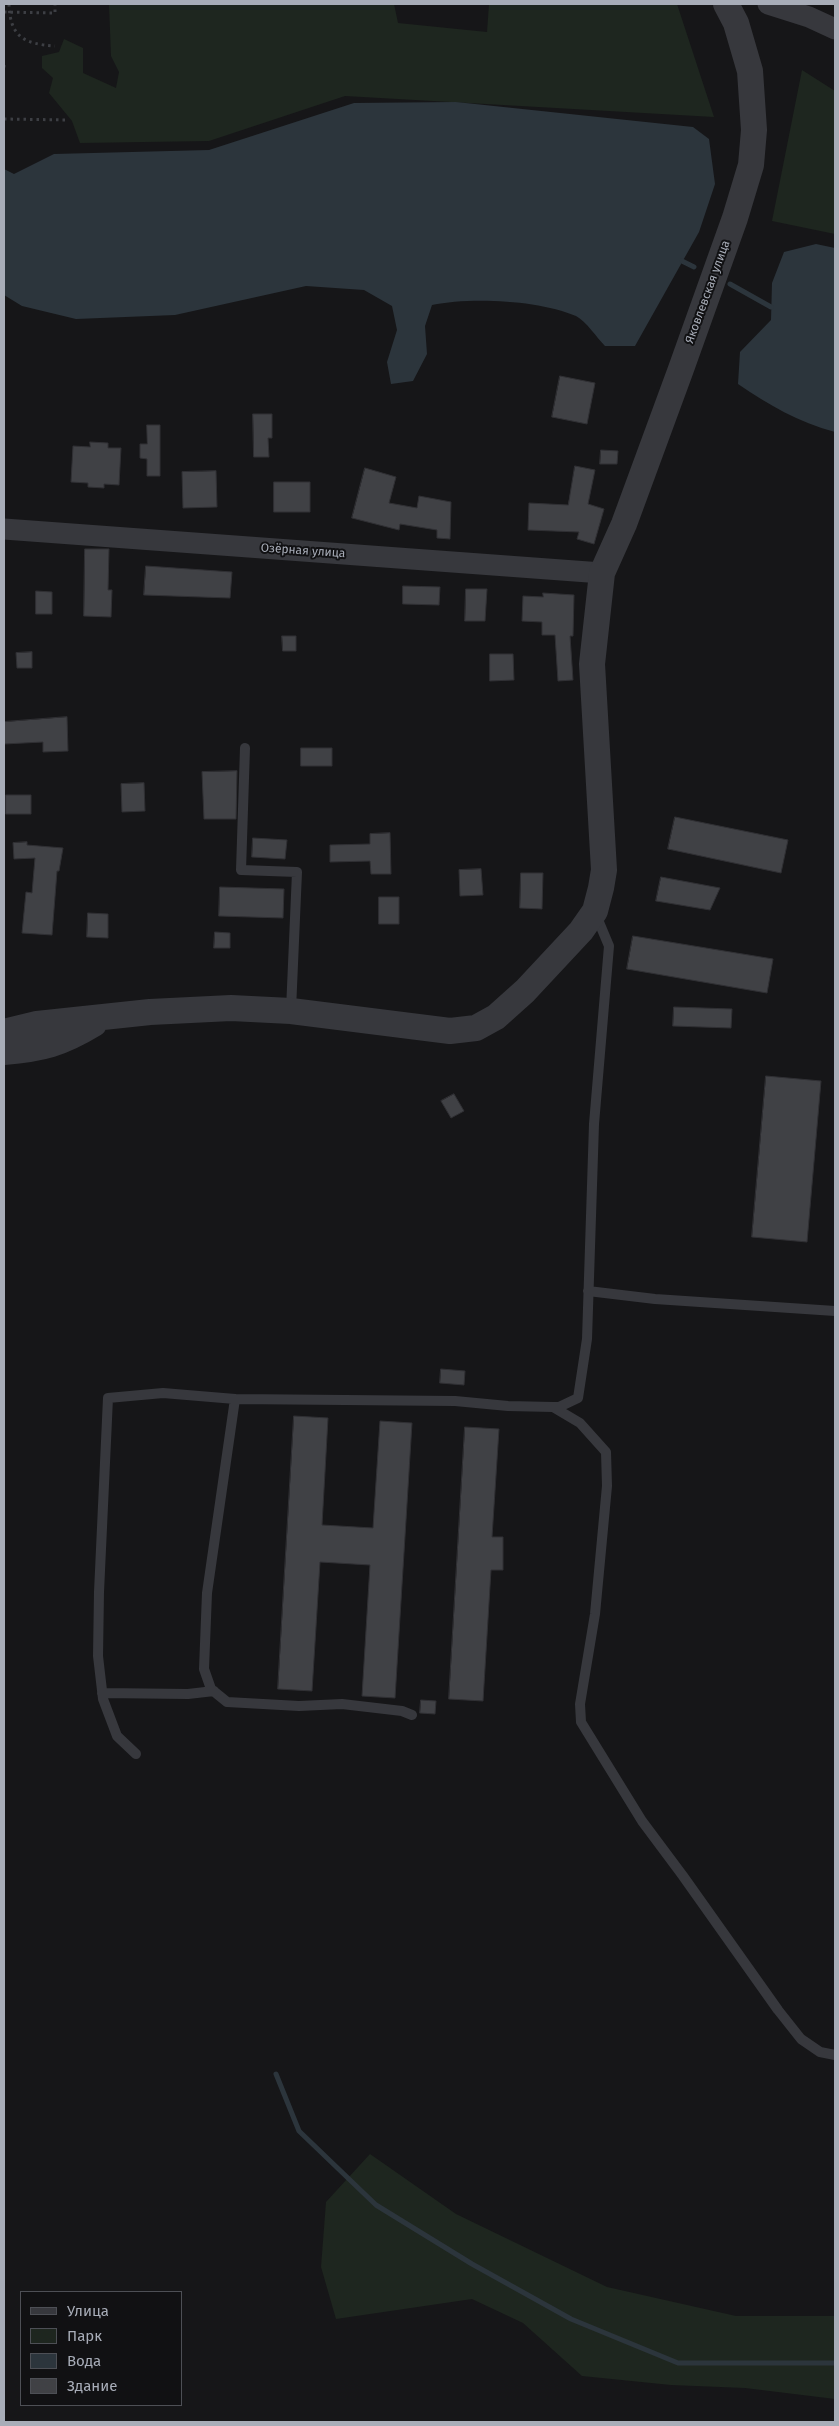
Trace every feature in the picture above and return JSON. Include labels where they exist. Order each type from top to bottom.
[{"type":"street","name":"Яковлевская улица","points":[[595,911],[604,870],[592,664],[602,573],[624,524],[681,369],[735,218],[750,165],[754,130],[750,71],[736,23],[726,4]]},
{"type":"street","points":[[768,4],[809,17],[835,29]]},
{"type":"street","name":"Озёрная улица","points":[[4,529],[602,573]]},
{"type":"street","points":[[4,1032],[37,1024],[150,1012],[213,1009],[291,1011],[450,1032],[476,1028],[496,1017],[525,991],[582,931],[595,911]]},
{"type":"street","points":[[4,1052],[36,1050],[73,1036],[103,1018]]},
{"type":"lane","points":[[245,748],[241,870],[297,872],[291,1011]]},
{"type":"lane","points":[[136,1754],[116,1736],[102,1693],[98,1656],[108,1398],[163,1393],[235,1399],[455,1401],[508,1406],[559,1407],[578,1398],[587,1339],[594,1124],[609,946],[595,911]]},
{"type":"lane","points":[[588,1291],[655,1300],[835,1311]]},
{"type":"lane","points":[[235,1399],[207,1593],[204,1669],[211,1688],[227,1702],[299,1706],[342,1704],[402,1711],[412,1715]]},
{"type":"lane","points":[[553,1407],[580,1423],[606,1452],[607,1486],[595,1614],[580,1704],[581,1722],[642,1821],[778,2010],[801,2039],[820,2052],[835,2055]]},
{"type":"lane","points":[[102,1693],[188,1694],[214,1691]]},
{"type":"path","points":[[9,4],[11,26],[22,38],[35,45],[55,46]]},
{"type":"path","points":[[4,12],[55,13],[55,4]]},
{"type":"path","points":[[4,65],[4,70]]},
{"type":"path","points":[[4,119],[68,120]]},
{"type":"green space","points":[[109,4],[394,4],[398,23],[487,32],[489,4],[677,4],[714,117],[345,96],[209,141],[80,143],[72,121],[49,93],[53,78],[42,68],[42,56],[59,52],[64,39],[83,48],[83,73],[116,88],[119,72],[111,56]]},
{"type":"green space","points":[[802,70],[835,91],[835,234],[772,221]]},
{"type":"green space","points":[[370,2154],[456,2214],[607,2287],[736,2316],[835,2316],[835,2399],[745,2388],[671,2385],[582,2376],[523,2323],[472,2299],[336,2319],[321,2267],[326,2202]]},
{"type":"water","points":[[456,102],[693,127],[709,139],[715,184],[699,232],[635,346],[605,346],[580,318],[543,306],[485,301],[465,301],[432,305],[425,326],[427,354],[413,381],[391,384],[387,362],[397,330],[392,306],[364,290],[306,286],[175,315],[76,319],[22,306],[4,295],[4,169],[14,174],[54,154],[209,150],[354,103]]},
{"type":"water","points":[[816,244],[835,248],[835,432],[784,412],[738,384],[740,352],[771,320],[772,283],[784,252]]},
{"type":"building","points":[[560,376],[595,383],[587,424],[552,417]]},
{"type":"building","points":[[253,414],[272,414],[272,438],[268,438],[269,457],[254,457]]},
{"type":"building","points":[[147,425],[160,425],[160,476],[147,476],[147,459],[140,458],[140,444],[147,444]]},
{"type":"building","points":[[90,442],[108,443],[108,448],[121,448],[119,485],[104,484],[104,488],[88,487],[88,483],[71,482],[73,446],[90,447]]},
{"type":"building","points":[[601,450],[618,451],[617,464],[600,464]]},
{"type":"building","points":[[575,466],[595,470],[588,504],[604,509],[594,544],[577,539],[579,532],[528,530],[529,503],[568,505]]},
{"type":"building","points":[[365,468],[396,477],[389,503],[417,508],[419,496],[451,502],[450,539],[437,538],[437,530],[400,524],[399,530],[352,518]]},
{"type":"building","points":[[216,471],[217,507],[183,508],[182,472]]},
{"type":"building","points":[[274,482],[310,482],[310,512],[274,512]]},
{"type":"building","points":[[85,549],[109,549],[108,590],[112,590],[111,617],[84,616]]},
{"type":"building","points":[[146,566],[232,572],[230,598],[144,595]]},
{"type":"building","points":[[403,586],[440,587],[439,605],[403,604]]},
{"type":"building","points":[[466,589],[487,589],[485,621],[465,621]]},
{"type":"building","points":[[36,591],[52,592],[52,614],[36,614]]},
{"type":"building","points":[[543,593],[574,595],[573,636],[570,636],[573,680],[558,681],[555,635],[542,635],[542,622],[522,621],[523,596],[543,597]]},
{"type":"building","points":[[282,636],[296,636],[296,651],[283,651]]},
{"type":"building","points":[[32,652],[32,668],[17,668],[16,653]]},
{"type":"building","points":[[490,654],[513,654],[514,680],[490,681]]},
{"type":"building","points":[[67,717],[68,751],[43,752],[43,742],[4,744],[4,722]]},
{"type":"building","points":[[301,748],[332,748],[332,766],[301,766]]},
{"type":"building","points":[[237,771],[236,819],[204,819],[202,772]]},
{"type":"building","points":[[144,783],[145,811],[122,812],[121,784]]},
{"type":"building","points":[[6,795],[31,795],[31,814],[6,814]]},
{"type":"building","points":[[675,817],[788,840],[781,873],[668,849]]},
{"type":"building","points":[[390,833],[391,874],[371,874],[370,861],[330,862],[330,845],[370,844],[370,834]]},
{"type":"building","points":[[253,838],[287,840],[285,859],[252,857]]},
{"type":"building","points":[[27,842],[27,845],[63,848],[59,871],[57,871],[52,935],[22,933],[26,892],[32,893],[35,858],[14,859],[13,843]]},
{"type":"building","points":[[481,869],[483,895],[460,896],[459,870]]},
{"type":"building","points":[[521,873],[543,873],[542,909],[520,908]]},
{"type":"building","points":[[661,877],[720,888],[710,910],[656,901]]},
{"type":"building","points":[[220,887],[284,889],[283,918],[219,916]]},
{"type":"building","points":[[379,897],[399,897],[399,924],[379,924]]},
{"type":"building","points":[[88,913],[108,914],[108,938],[87,937]]},
{"type":"building","points":[[215,932],[230,933],[230,948],[214,948]]},
{"type":"building","points":[[633,936],[773,959],[767,993],[627,969]]},
{"type":"building","points":[[674,1007],[732,1009],[731,1028],[673,1026]]},
{"type":"building","points":[[766,1076],[821,1081],[807,1242],[752,1237]]},
{"type":"building","points":[[454,1094],[464,1111],[451,1118],[441,1101]]},
{"type":"building","points":[[441,1369],[465,1371],[464,1385],[440,1383]]},
{"type":"building","points":[[294,1416],[328,1418],[322,1525],[373,1528],[380,1421],[412,1423],[395,1698],[362,1696],[370,1565],[320,1562],[312,1691],[278,1689]]},
{"type":"building","points":[[465,1427],[499,1429],[492,1537],[503,1537],[503,1570],[491,1570],[483,1701],[449,1699]]},
{"type":"building","points":[[421,1700],[436,1701],[435,1714],[420,1713]]},
{"type":"waterway","points":[[682,261],[694,267]]},
{"type":"waterway","points":[[730,284],[771,307]]},
{"type":"waterway","points":[[276,2074],[299,2131],[376,2205],[472,2264],[571,2319],[678,2363],[835,2363]]}]
